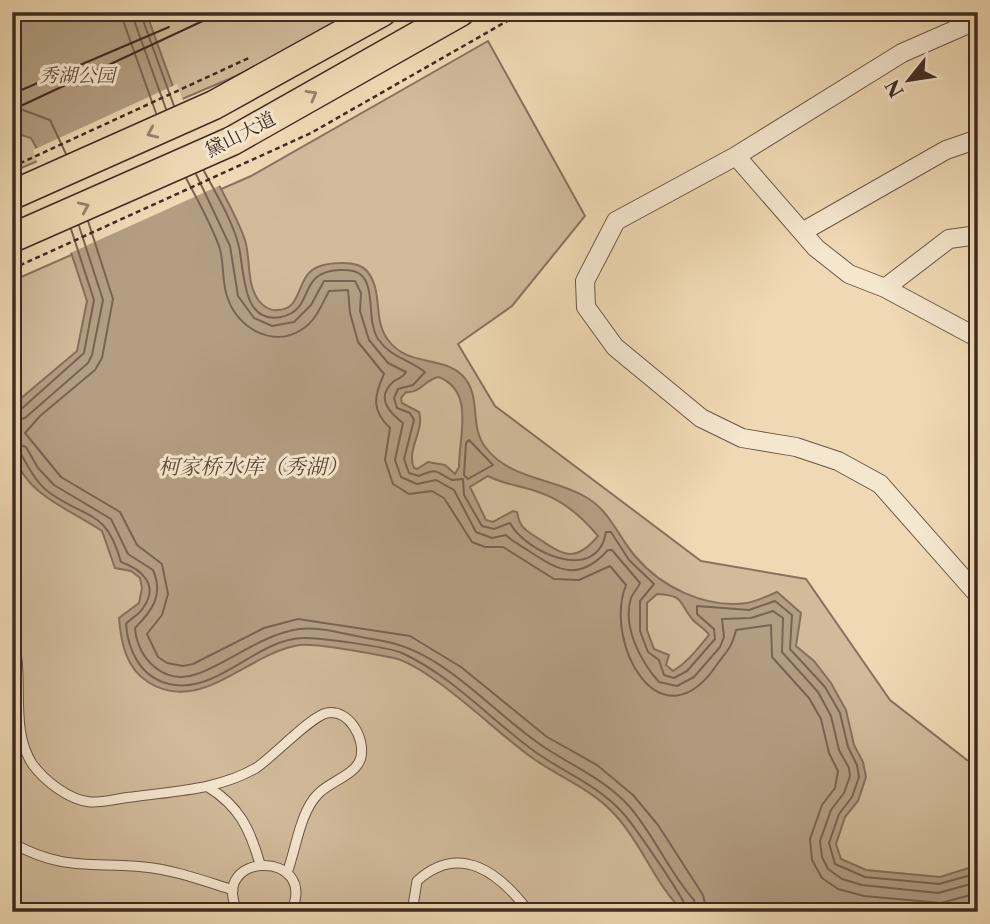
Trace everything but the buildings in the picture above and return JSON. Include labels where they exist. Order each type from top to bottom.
[{"type":"main road","name":"黛山大道","points":[[12,195],[214,105],[382,12]]},
{"type":"main road","name":"黛山大道","points":[[17,236],[237,152],[460,12]]},
{"type":"street","points":[[978,24],[966,24],[901,53],[736,156],[616,221],[585,281],[586,307],[615,347],[701,418],[742,438],[796,447],[838,461],[880,484],[978,595]]},
{"type":"street","points":[[802,232],[946,150],[978,139]]},
{"type":"street","points":[[736,156],[816,248],[849,274],[885,288],[978,338]]},
{"type":"street","points":[[885,288],[949,239],[978,235]]},
{"type":"lane","points":[[12,635],[22,742],[34,766],[62,792],[90,802],[208,787],[234,779],[280,751],[314,719],[328,712],[344,716],[356,728],[361,741],[361,758],[350,772],[315,796],[287,873]]},
{"type":"lane","points":[[208,787],[227,799],[247,825],[260,864]]},
{"type":"lane","points":[[12,843],[38,857],[73,865],[141,866],[173,871],[233,890]]},
{"type":"lane","points":[[412,912],[417,881],[432,867],[452,862],[497,875],[529,912]]},
{"type":"lane","points":[[238,912],[233,890],[242,873],[260,864],[269,864],[287,873],[296,892],[291,912]]},
{"type":"path","points":[[12,269],[32,261],[237,152],[311,132],[523,12]]},
{"type":"path","points":[[12,167],[202,79]]},
{"type":"green space","name":"秀湖公园","points":[[12,12],[356,12],[280,57],[12,172]]},
{"type":"green space","points":[[488,41],[585,216],[512,306],[458,344],[495,406],[701,561],[806,579],[890,700],[967,760],[978,763],[978,912],[12,912],[12,281],[251,176]]},
{"type":"water","name":"柯家桥水库（秀湖）","points":[[12,12],[146,12],[193,136],[240,226],[247,248],[250,280],[261,303],[274,310],[290,306],[305,278],[320,266],[346,263],[362,267],[372,279],[380,323],[388,340],[405,354],[444,365],[462,375],[472,392],[481,439],[496,458],[519,472],[572,490],[593,502],[646,567],[685,593],[716,603],[731,604],[751,602],[777,592],[801,613],[796,646],[814,661],[831,683],[846,710],[854,745],[863,762],[866,777],[858,801],[845,817],[836,844],[841,859],[866,870],[940,877],[978,865],[978,912],[684,912],[665,890],[626,828],[608,807],[531,757],[445,687],[409,664],[394,658],[333,647],[300,645],[281,650],[224,679],[187,692],[167,690],[148,682],[134,670],[126,654],[119,618],[139,603],[142,588],[140,578],[131,571],[115,568],[102,531],[43,495],[21,471],[14,455],[12,422],[16,404],[77,351],[87,301],[37,149],[31,138],[12,132]],"holes":[[[439,377],[450,384],[461,404],[459,467],[455,474],[445,465],[428,462],[417,469],[414,468],[412,454],[420,426],[419,412],[402,403],[401,398],[406,392],[415,391]],[[488,476],[541,493],[572,511],[598,536],[582,551],[575,554],[561,552],[526,530],[521,525],[517,512],[513,511],[493,522],[486,520],[470,487]],[[657,594],[676,598],[709,635],[688,659],[673,671],[666,665],[669,655],[654,649],[647,630],[647,603]]]},
{"type":"pier","points":[[177,84],[196,135],[223,184],[68,254],[33,150]]},
{"type":"tram line","points":[[12,110],[222,12]]},
{"type":"tram line","points":[[12,94],[169,27]]}]
